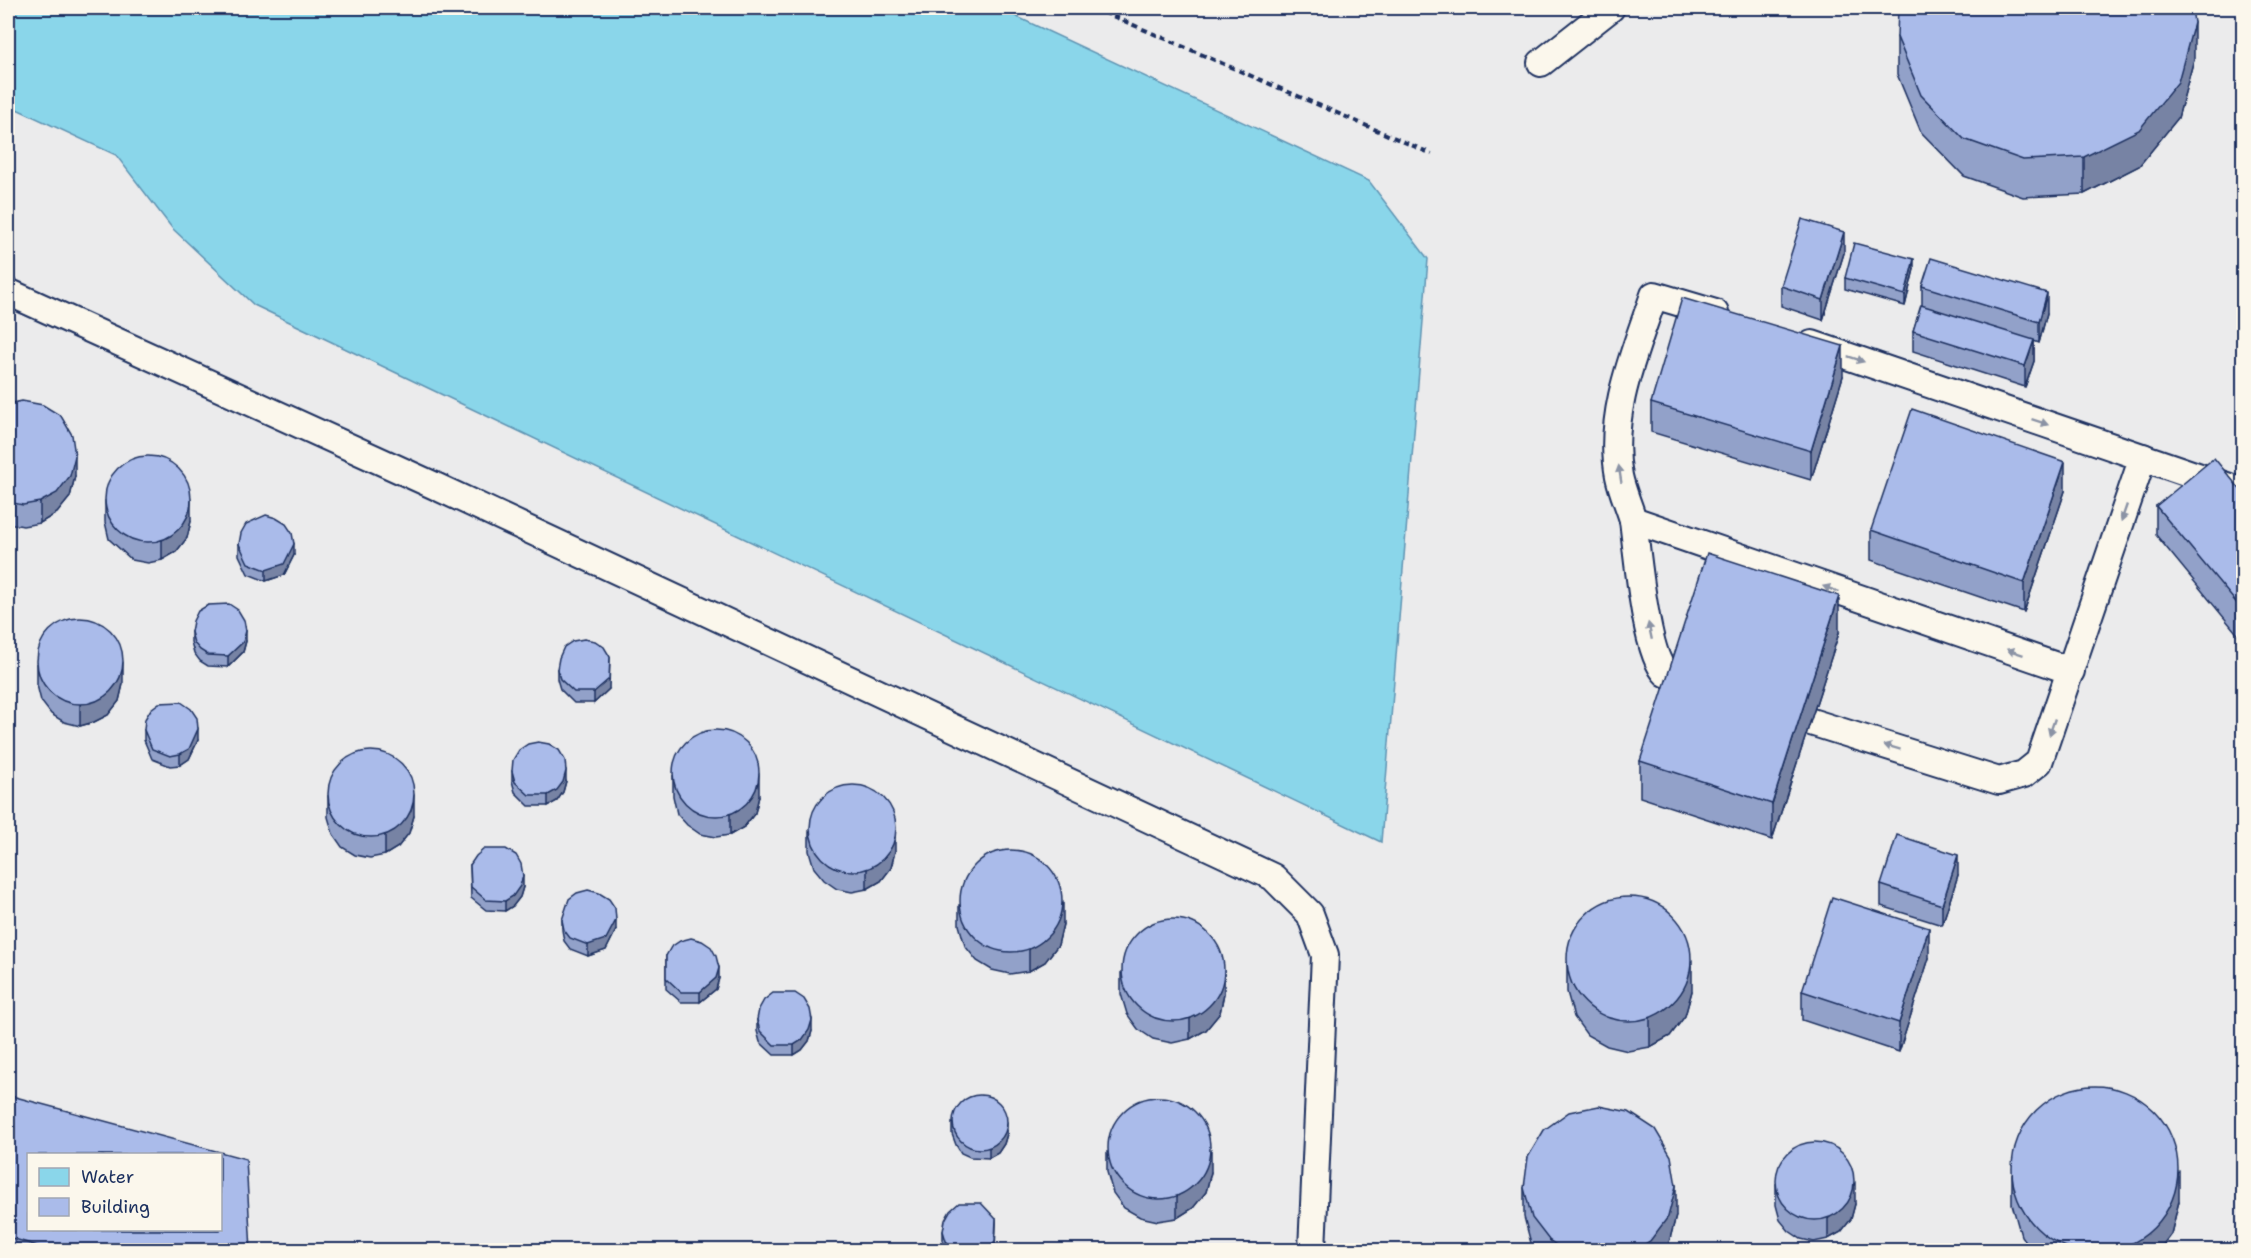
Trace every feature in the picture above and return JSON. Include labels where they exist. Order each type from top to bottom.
[{"type":"lane","points":[[1541,63],[1611,8]]},
{"type":"lane","points":[[8,292],[433,485],[1273,877],[1310,914],[1325,955],[1312,1251]]},
{"type":"lane","points":[[1678,678],[1666,673],[1656,656],[1643,598],[1633,520],[1619,475],[1617,428],[1628,369],[1654,295],[1733,319]]},
{"type":"lane","points":[[1789,337],[2244,492]]},
{"type":"lane","points":[[1811,722],[1999,781],[2024,774],[2040,762],[2143,457]]},
{"type":"lane","points":[[1633,520],[2071,671]]},
{"type":"path","points":[[1094,8],[1432,154]]},
{"type":"water","points":[[8,8],[998,8],[1369,181],[1428,259],[1381,842],[254,305],[172,228],[116,155],[8,105]]},
{"type":"building","points":[[1898,8],[2192,8],[2194,23],[2178,82],[2139,130],[2084,157],[2023,160],[1964,139],[1921,95],[1897,37]]},
{"type":"building","points":[[1802,219],[1844,232],[1823,300],[1781,286]]},
{"type":"building","points":[[1854,243],[1914,259],[1905,295],[1845,278]]},
{"type":"building","points":[[1931,258],[2047,293],[2039,322],[1922,286]]},
{"type":"building","points":[[1682,298],[1843,346],[1811,451],[1651,403]]},
{"type":"building","points":[[1921,305],[2034,340],[2025,366],[1913,331]]},
{"type":"building","points":[[22,401],[43,405],[61,416],[72,435],[75,456],[70,476],[57,493],[40,502],[23,505],[8,502],[8,404]]},
{"type":"building","points":[[1912,409],[2065,462],[2024,583],[1871,530]]},
{"type":"building","points":[[148,456],[164,460],[178,469],[187,483],[191,499],[187,515],[178,529],[164,538],[148,542],[132,538],[118,529],[109,515],[105,499],[109,483],[118,469],[132,460]]},
{"type":"building","points":[[2214,458],[2244,494],[2244,612],[2156,506]]},
{"type":"building","points":[[266,515],[286,524],[292,533],[294,544],[284,564],[266,570],[248,563],[239,544],[246,524]]},
{"type":"building","points":[[1707,553],[1839,596],[1772,804],[1640,761]]},
{"type":"building","points":[[229,604],[238,610],[244,620],[246,631],[243,642],[228,656],[208,655],[194,643],[191,632],[193,621],[198,611],[208,605]]},
{"type":"building","points":[[80,618],[104,625],[116,637],[123,661],[116,685],[104,697],[80,704],[56,697],[44,685],[37,661],[44,637],[56,625]]},
{"type":"building","points":[[584,639],[595,641],[604,647],[610,657],[609,679],[594,692],[574,692],[560,679],[557,669],[559,658],[564,647],[573,641]]},
{"type":"building","points":[[181,702],[191,709],[197,718],[198,729],[189,749],[170,756],[152,749],[144,730],[145,719],[151,709],[159,703]]},
{"type":"building","points":[[716,730],[740,737],[752,749],[759,773],[752,797],[740,809],[716,816],[692,809],[680,797],[673,773],[680,749],[692,737]]},
{"type":"building","points":[[538,742],[549,744],[559,750],[565,760],[566,771],[563,782],[557,790],[548,795],[529,795],[515,782],[512,771],[513,760],[519,750],[528,744]]},
{"type":"building","points":[[371,751],[395,758],[407,770],[414,794],[407,818],[395,830],[371,837],[347,830],[335,818],[328,794],[335,770],[347,758]]},
{"type":"building","points":[[853,785],[877,792],[889,804],[896,828],[889,852],[877,864],[853,871],[829,864],[817,852],[810,828],[817,804],[829,792]]},
{"type":"building","points":[[1897,835],[1958,855],[1942,905],[1881,885]]},
{"type":"building","points":[[484,849],[506,849],[516,855],[521,864],[523,876],[520,886],[513,896],[505,901],[486,900],[471,887],[470,865]]},
{"type":"building","points":[[1011,850],[1031,853],[1040,858],[1054,872],[1059,881],[1062,901],[1059,921],[1054,930],[1040,944],[1031,949],[1011,952],[991,949],[982,944],[968,930],[963,921],[960,901],[963,881],[968,872],[982,858],[991,853]]},
{"type":"building","points":[[588,890],[609,899],[615,908],[616,920],[606,939],[588,945],[570,938],[564,930],[562,920],[569,899],[577,893]]},
{"type":"building","points":[[1629,897],[1653,902],[1673,915],[1686,935],[1691,959],[1686,983],[1673,1003],[1653,1016],[1629,1021],[1605,1016],[1585,1003],[1572,983],[1567,959],[1572,935],[1585,915],[1605,902]]},
{"type":"building","points":[[1832,897],[1929,928],[1899,1023],[1802,991]]},
{"type":"building","points":[[1173,919],[1202,927],[1216,941],[1224,970],[1216,999],[1202,1013],[1173,1021],[1144,1013],[1130,999],[1122,970],[1130,941],[1144,927]]},
{"type":"building","points":[[691,938],[711,947],[719,968],[716,978],[700,992],[681,992],[666,978],[666,956],[671,947]]},
{"type":"building","points":[[773,993],[795,993],[804,999],[810,1009],[812,1020],[809,1030],[802,1040],[794,1045],[774,1045],[760,1031],[757,1020],[759,1009],[764,1000]]},
{"type":"building","points":[[2095,1086],[2127,1093],[2154,1110],[2171,1137],[2178,1169],[2171,1201],[2154,1228],[2127,1245],[2095,1252],[2063,1245],[2036,1228],[2019,1201],[2012,1169],[2019,1137],[2036,1110],[2063,1093]]},
{"type":"building","points":[[8,1095],[246,1159],[251,1251],[54,1251],[8,1237]]},
{"type":"building","points":[[980,1095],[990,1097],[999,1103],[1005,1112],[1007,1122],[1005,1132],[999,1141],[990,1147],[980,1149],[970,1147],[961,1141],[955,1132],[953,1122],[955,1112],[961,1103],[970,1097]]},
{"type":"building","points":[[1149,1097],[1169,1097],[1188,1105],[1202,1119],[1210,1138],[1207,1168],[1202,1177],[1188,1191],[1169,1199],[1149,1199],[1130,1191],[1116,1177],[1108,1158],[1108,1138],[1116,1119],[1130,1105]]},
{"type":"building","points":[[1599,1106],[1629,1112],[1655,1129],[1671,1156],[1676,1186],[1668,1217],[1650,1241],[1634,1251],[1565,1251],[1549,1240],[1532,1218],[1524,1188],[1528,1157],[1544,1130],[1569,1112]]},
{"type":"building","points":[[1807,1142],[1823,1142],[1837,1148],[1848,1159],[1854,1173],[1854,1189],[1848,1203],[1837,1214],[1823,1220],[1807,1220],[1793,1214],[1782,1203],[1776,1189],[1776,1173],[1782,1159],[1793,1148]]},
{"type":"building","points":[[959,1203],[981,1203],[996,1219],[995,1241],[985,1251],[956,1251],[946,1241],[943,1231],[945,1220],[950,1211]]}]
